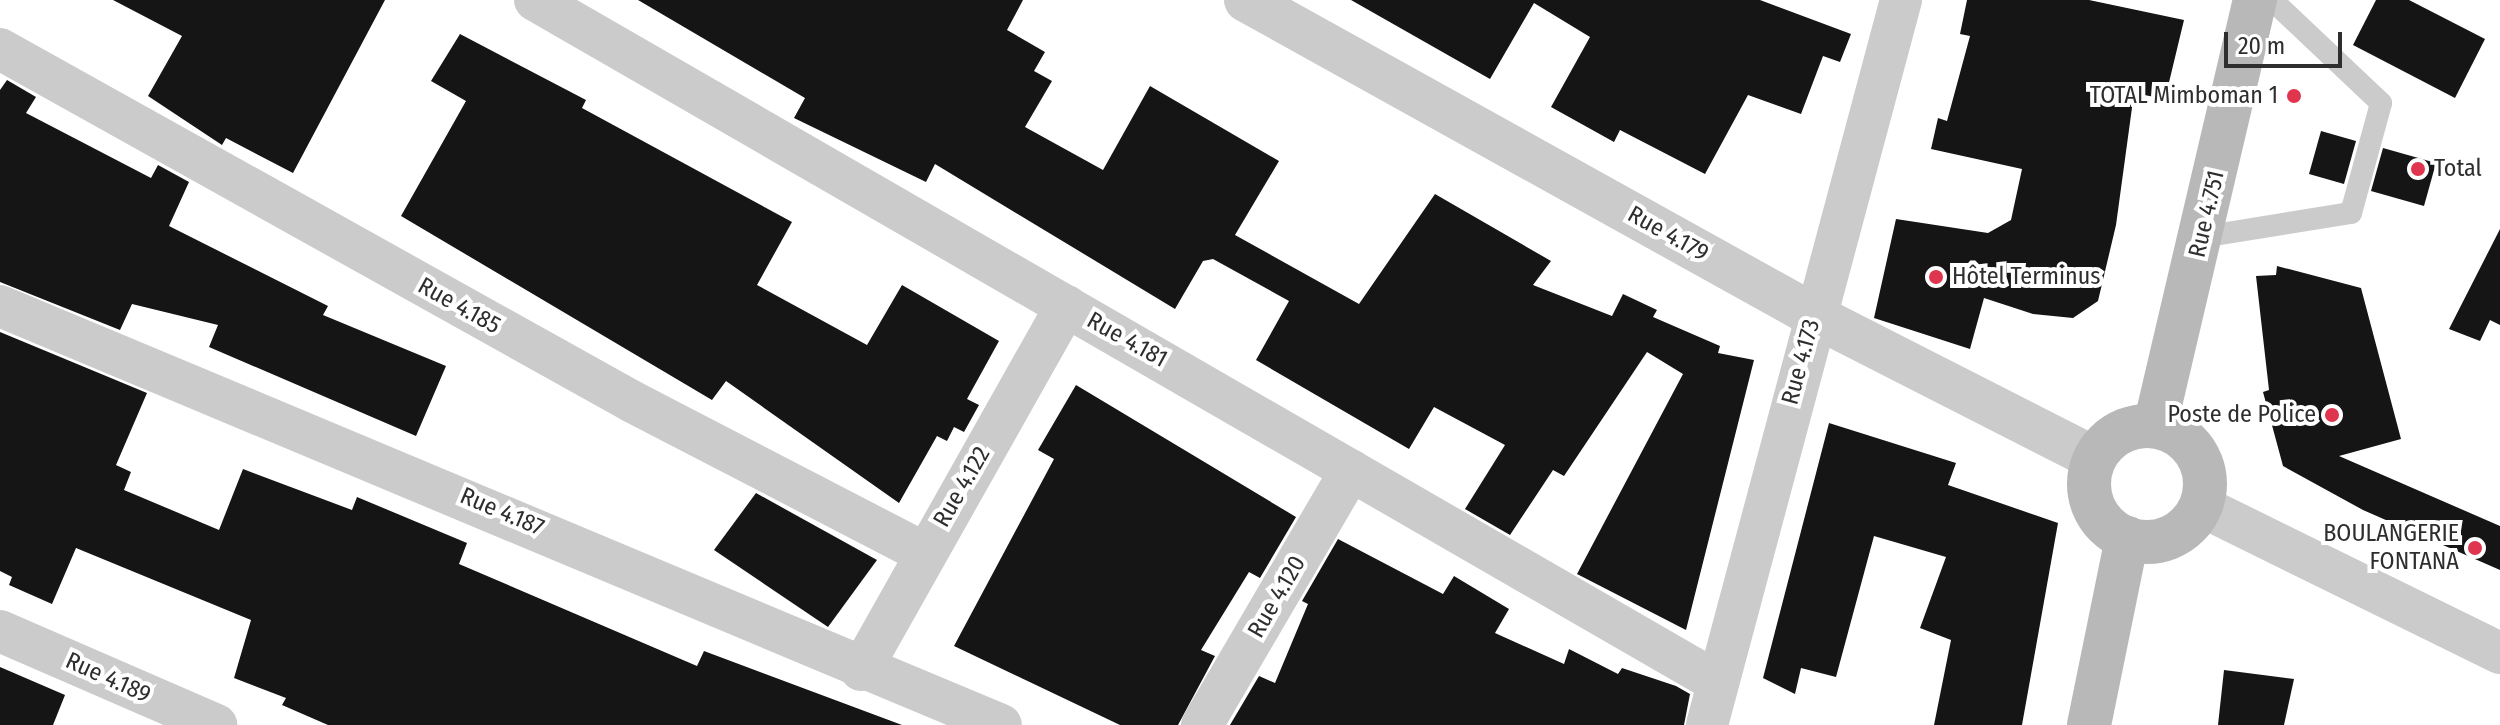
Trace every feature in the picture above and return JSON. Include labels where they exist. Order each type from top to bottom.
[{"type":"main road","name":"Rue 4.751","points":[[2155,426],[2202,237],[2255,0]]},
{"type":"main road","points":[[2155,426],[2192,446],[2204,475],[2201,506],[2170,537],[2127,538],[2106,526],[2092,506],[2088,482],[2094,458],[2109,439],[2130,427],[2155,426]]},
{"type":"main road","points":[[2089,725],[2127,538]]},
{"type":"street","name":"Rue 4.181","points":[[535,0],[1717,682]]},
{"type":"street","name":"Rue 4.179","points":[[1246,0],[1813,315],[2094,458]]},
{"type":"street","name":"Rue 4.173","points":[[1707,725],[1813,315],[1901,0]]},
{"type":"street","name":"Rue 4.185","points":[[0,49],[631,401],[924,553]]},
{"type":"street","name":"Rue 4.187","points":[[0,306],[471,499],[861,670],[1001,725]]},
{"type":"street","name":"Rue 4.122","points":[[861,670],[924,553],[1066,306]]},
{"type":"street","name":"Rue 4.120","points":[[1202,725],[1351,470]]},
{"type":"street","points":[[2201,506],[2500,653]]},
{"type":"street","name":"Rue 4.189","points":[[0,631],[216,725]]},
{"type":"lane","points":[[2202,237],[2351,213],[2381,103],[2272,0]]},
{"type":"building","points":[[113,0],[385,0],[293,173],[226,138],[222,145],[148,96],[182,36]]},
{"type":"building","points":[[638,0],[1023,0],[1007,30],[1045,52],[1034,71],[1052,81],[1025,127],[1103,170],[1150,86],[1279,161],[1235,235],[1359,304],[1435,194],[1551,261],[1533,285],[1612,316],[1623,294],[1657,310],[1653,317],[1720,346],[1718,353],[1754,360],[1686,630],[1577,574],[1683,374],[1647,352],[1564,476],[1553,470],[1510,535],[1465,509],[1505,445],[1434,407],[1409,449],[1256,360],[1289,301],[1213,259],[1203,261],[1175,309],[935,164],[926,182],[794,118],[805,98]]},
{"type":"building","points":[[1351,0],[1760,0],[1851,34],[1840,62],[1823,56],[1801,114],[1748,95],[1705,174],[1620,130],[1614,142],[1551,107],[1590,37],[1534,3],[1490,79]]},
{"type":"building","points":[[1967,0],[2089,0],[2184,20],[2165,99],[2134,93],[2116,225],[2098,301],[2073,318],[2033,314],[1984,298],[1970,349],[1874,318],[1896,219],[1988,233],[2011,220],[2022,169],[1931,149],[1938,118],[1947,121],[1970,36],[1960,34]]},
{"type":"building","points":[[2376,0],[2409,0],[2485,39],[2455,98],[2353,45]]},
{"type":"building","points":[[460,34],[586,100],[582,108],[792,222],[757,285],[867,345],[902,285],[999,341],[967,399],[979,405],[964,432],[954,427],[947,441],[937,436],[899,503],[726,381],[712,400],[401,216],[466,101],[431,81]]},
{"type":"building","points":[[7,80],[36,97],[26,113],[151,178],[158,165],[189,182],[169,226],[328,306],[323,315],[446,366],[416,436],[209,347],[218,325],[132,304],[120,330],[0,282],[0,90]]},
{"type":"building","points":[[2321,131],[2356,141],[2344,184],[2309,174]]},
{"type":"building","points":[[2383,148],[2436,163],[2424,206],[2371,191]]},
{"type":"building","points":[[2500,229],[2500,325],[2490,320],[2480,341],[2449,329]]},
{"type":"building","points":[[2277,266],[2361,288],[2401,439],[2339,456],[2500,526],[2500,570],[2363,510],[2283,466],[2263,392],[2269,390],[2256,276],[2276,275]]},
{"type":"building","points":[[0,332],[147,393],[116,465],[131,472],[124,490],[219,530],[243,469],[352,510],[357,497],[467,543],[459,564],[697,666],[704,651],[902,725],[328,725],[282,705],[286,698],[234,678],[251,620],[76,548],[52,604],[9,585],[12,577],[0,571]]},
{"type":"building","points":[[1076,385],[1296,517],[1260,578],[1249,572],[1201,650],[1215,656],[1178,725],[1120,725],[954,646],[1054,459],[1038,450]]},
{"type":"building","points":[[1829,423],[1956,463],[1948,485],[2058,523],[2022,725],[1934,725],[1951,640],[1920,628],[1946,557],[1874,536],[1836,677],[1801,668],[1795,694],[1763,678]]},
{"type":"building","points":[[756,493],[877,560],[828,627],[714,550]]},
{"type":"building","points":[[1338,539],[1443,594],[1454,576],[1509,609],[1495,633],[1564,664],[1569,649],[1618,674],[1622,668],[1676,686],[1690,694],[1684,725],[1230,725],[1259,676],[1275,683],[1308,604],[1302,601]]},
{"type":"building","points":[[0,667],[65,695],[53,725],[0,725]]},
{"type":"building","points":[[2224,670],[2294,679],[2284,725],[2218,725]]},
{"type":"place","name":"TOTAL Mimboman 1","points":[[2294,96]]},
{"type":"place","name":"Total","points":[[2418,169]]},
{"type":"place","name":"Hôtel Terminus","points":[[1936,277]]},
{"type":"place","name":"Poste de Police","points":[[2332,415]]},
{"type":"place","name":"BOULANGERIE FONTANA","points":[[2475,548]]}]
